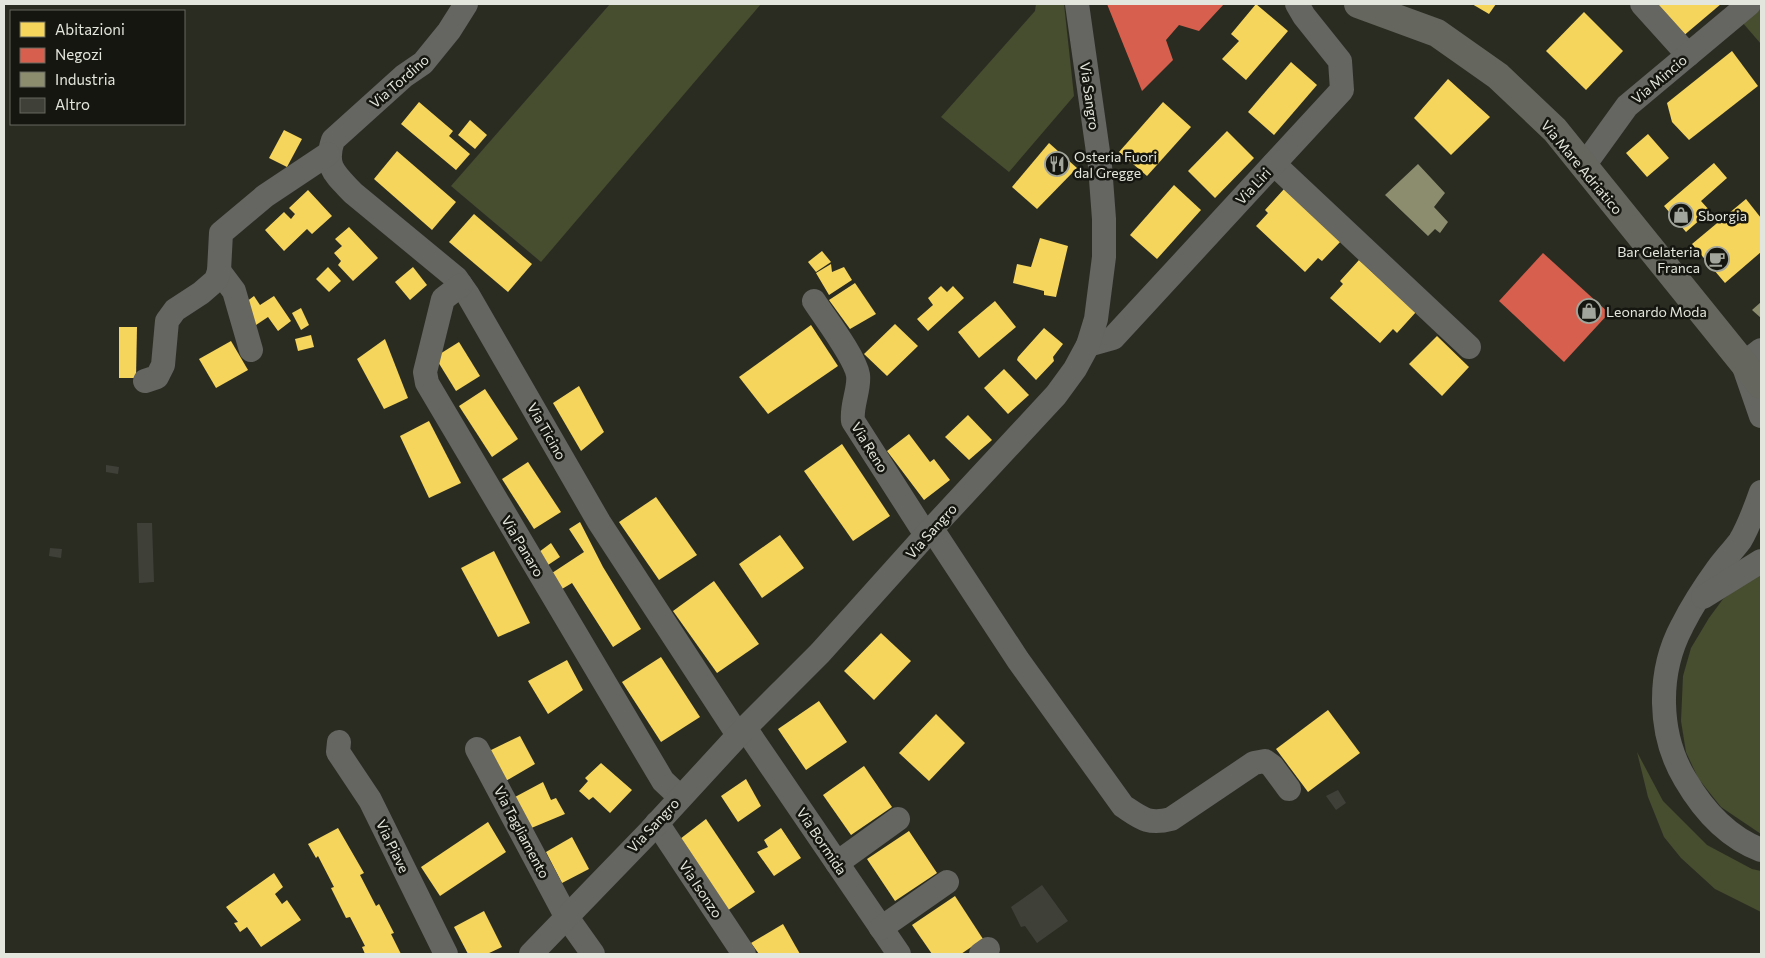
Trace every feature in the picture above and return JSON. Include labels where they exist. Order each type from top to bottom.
[{"type":"main road","name":"Via Mare Adriatico","points":[[1358,4],[1436,32],[1498,76],[1555,130],[1757,373]]},
{"type":"street","name":"Via Tordino","points":[[328,154],[333,140],[404,76],[423,63],[449,31],[466,4]]},
{"type":"street","name":"Via Liri","points":[[1088,345],[1113,338],[1342,90],[1340,61],[1304,16],[1297,4]]},
{"type":"street","points":[[1642,4],[1688,55]]},
{"type":"street","name":"Via Mincio","points":[[1583,166],[1628,106],[1749,4]]},
{"type":"street","name":"Via Sangro","points":[[531,954],[742,732],[820,653],[1056,395],[1075,369],[1088,345],[1096,319],[1104,257],[1101,171],[1078,6]]},
{"type":"street","points":[[145,381],[157,376],[163,365],[167,320],[175,310],[201,293],[216,280],[219,271],[222,233],[265,196],[328,154]]},
{"type":"street","name":"Via Ticino","points":[[328,154],[330,165],[352,193],[456,278],[468,294],[599,522],[742,732]]},
{"type":"street","points":[[1274,164],[1470,347]]},
{"type":"street","points":[[219,271],[234,291],[251,350]]},
{"type":"street","name":"Via Panaro","points":[[461,285],[444,299],[425,372],[427,383],[663,781],[680,797]]},
{"type":"street","name":"Via Reno","points":[[814,302],[854,362],[858,376],[852,412],[853,422],[1122,806],[1138,816],[1156,822],[1171,819],[1254,763],[1266,761],[1289,789]]},
{"type":"street","points":[[1757,373],[1761,416]]},
{"type":"street","points":[[1761,492],[1754,513],[1740,540],[1718,569],[1681,627],[1671,655],[1664,685],[1664,715],[1668,741],[1682,775],[1702,806],[1716,821],[1735,837],[1761,850]]},
{"type":"street","points":[[1699,599],[1761,561]]},
{"type":"street","name":"Via Bormida","points":[[742,732],[837,862],[899,954]]},
{"type":"street","name":"Via Piave","points":[[339,742],[338,752],[370,800],[446,954]]},
{"type":"street","name":"Via Tagliamento","points":[[477,749],[566,916],[593,954]]},
{"type":"street","points":[[837,862],[898,819]]},
{"type":"street","name":"Via Isonzo","points":[[657,823],[744,954]]},
{"type":"street","points":[[881,928],[947,882]]},
{"type":"green space","points":[[610,4],[761,4],[541,262],[451,186]]},
{"type":"green space","points":[[1036,4],[1064,4],[1074,96],[1009,172],[941,117],[1035,11]]},
{"type":"green space","points":[[1761,7],[1761,44],[1742,22]]},
{"type":"green space","points":[[1761,571],[1761,834],[1721,807],[1698,778],[1686,752],[1681,721],[1683,676],[1691,648],[1723,599]]},
{"type":"green space","points":[[1637,752],[1663,801],[1707,845],[1752,869],[1761,871],[1761,912],[1715,889],[1681,858],[1664,837],[1648,797]]},
{"type":"building: Abitazioni","points":[[1256,4],[1288,31],[1246,80],[1222,59],[1239,41],[1231,34]]},
{"type":"building: Abitazioni","points":[[1472,4],[1496,4],[1489,14]]},
{"type":"building: Abitazioni","points":[[1655,4],[1721,4],[1682,37]]},
{"type":"building: Abitazioni","points":[[1584,12],[1623,51],[1586,90],[1546,51]]},
{"type":"building: Abitazioni","points":[[1732,51],[1758,86],[1689,140],[1672,122],[1667,103]]},
{"type":"building: Abitazioni","points":[[1291,62],[1317,85],[1274,135],[1248,112]]},
{"type":"building: Abitazioni","points":[[1448,79],[1490,117],[1451,155],[1414,118]]},
{"type":"building: Abitazioni","points":[[419,102],[453,131],[449,136],[470,154],[456,170],[401,124]]},
{"type":"building: Abitazioni","points":[[1163,102],[1191,127],[1147,176],[1119,152]]},
{"type":"building: Abitazioni","points":[[470,120],[487,135],[475,149],[458,135]]},
{"type":"building: Abitazioni","points":[[284,130],[302,139],[287,167],[269,158]]},
{"type":"building: Abitazioni","points":[[1227,131],[1254,158],[1215,198],[1188,171]]},
{"type":"building: Abitazioni","points":[[1648,134],[1669,158],[1647,177],[1626,153]]},
{"type":"building: Abitazioni","points":[[1049,143],[1077,168],[1037,209],[1012,187]]},
{"type":"building: Abitazioni","points":[[397,151],[456,202],[432,230],[374,179]]},
{"type":"building: Abitazioni","points":[[1714,163],[1727,178],[1701,201],[1710,211],[1686,232],[1664,206]]},
{"type":"building: Abitazioni","points":[[1174,185],[1201,210],[1157,259],[1130,235]]},
{"type":"building: Abitazioni","points":[[1284,189],[1341,241],[1322,261],[1318,258],[1305,272],[1256,226],[1268,213],[1265,210]]},
{"type":"building: Abitazioni","points":[[308,190],[332,216],[312,234],[307,229],[284,251],[265,230],[284,212],[291,219],[295,214],[289,208]]},
{"type":"building: Abitazioni","points":[[1746,199],[1761,218],[1761,252],[1725,283],[1692,244]]},
{"type":"building: Abitazioni","points":[[474,214],[532,264],[508,292],[449,242]]},
{"type":"building: Abitazioni","points":[[349,227],[378,258],[353,281],[338,265],[341,261],[334,253],[342,246],[335,239]]},
{"type":"building: Abitazioni","points":[[1040,238],[1068,246],[1056,297],[1044,295],[1044,291],[1013,283],[1017,264],[1031,267]]},
{"type":"building: Abitazioni","points":[[822,251],[831,262],[816,272],[808,262]]},
{"type":"building: Abitazioni","points":[[1359,260],[1416,312],[1397,333],[1393,329],[1380,343],[1330,298],[1343,284],[1340,281]]},
{"type":"building: Abitazioni","points":[[831,264],[832,272],[844,267],[852,280],[829,295],[816,273]]},
{"type":"building: Abitazioni","points":[[328,267],[341,281],[329,292],[316,279]]},
{"type":"building: Abitazioni","points":[[413,267],[427,285],[410,300],[395,282]]},
{"type":"building: Abitazioni","points":[[855,283],[876,314],[850,329],[829,300]]},
{"type":"building: Abitazioni","points":[[941,286],[947,292],[953,286],[964,298],[928,331],[917,319],[933,305],[928,298]]},
{"type":"building: Abitazioni","points":[[254,296],[260,305],[274,296],[291,321],[278,331],[268,317],[256,325],[242,305]]},
{"type":"building: Abitazioni","points":[[995,301],[1016,327],[979,358],[958,332]]},
{"type":"building: Abitazioni","points":[[301,308],[309,325],[301,330],[292,313]]},
{"type":"building: Abitazioni","points":[[895,324],[918,346],[887,376],[864,354]]},
{"type":"building: Abitazioni","points":[[811,325],[838,366],[768,414],[739,377]]},
{"type":"building: Abitazioni","points":[[119,327],[137,327],[136,378],[119,378]]},
{"type":"building: Abitazioni","points":[[1044,328],[1063,344],[1053,357],[1054,361],[1036,380],[1017,360]]},
{"type":"building: Abitazioni","points":[[311,335],[314,347],[298,351],[295,339]]},
{"type":"building: Abitazioni","points":[[1437,336],[1469,367],[1442,396],[1409,364]]},
{"type":"building: Abitazioni","points":[[385,339],[408,398],[384,409],[357,359]]},
{"type":"building: Abitazioni","points":[[231,341],[248,370],[216,388],[199,359]]},
{"type":"building: Abitazioni","points":[[459,342],[480,376],[456,391],[435,357]]},
{"type":"building: Abitazioni","points":[[1004,369],[1029,395],[1008,414],[984,388]]},
{"type":"building: Abitazioni","points":[[579,386],[604,432],[581,451],[553,403]]},
{"type":"building: Abitazioni","points":[[485,389],[518,439],[492,457],[459,406]]},
{"type":"building: Abitazioni","points":[[968,415],[992,440],[969,460],[945,437]]},
{"type":"building: Abitazioni","points":[[429,421],[461,483],[429,498],[400,436]]},
{"type":"building: Abitazioni","points":[[909,434],[930,462],[934,459],[950,480],[924,500],[887,451]]},
{"type":"building: Abitazioni","points":[[842,444],[890,516],[853,541],[804,471]]},
{"type":"building: Abitazioni","points":[[528,462],[561,512],[534,529],[502,479]]},
{"type":"building: Abitazioni","points":[[656,497],[697,555],[659,580],[619,522]]},
{"type":"building: Abitazioni","points":[[580,522],[603,567],[641,629],[613,647],[572,583],[562,589],[552,573],[584,552],[569,529]]},
{"type":"building: Abitazioni","points":[[780,535],[804,568],[762,598],[739,564]]},
{"type":"building: Abitazioni","points":[[551,543],[560,557],[548,565],[539,552]]},
{"type":"building: Abitazioni","points":[[494,551],[530,623],[498,637],[461,568]]},
{"type":"building: Abitazioni","points":[[714,581],[759,644],[717,673],[673,611]]},
{"type":"building: Abitazioni","points":[[881,633],[911,661],[874,700],[844,671]]},
{"type":"building: Abitazioni","points":[[661,657],[700,717],[661,742],[622,682]]},
{"type":"building: Abitazioni","points":[[567,660],[583,690],[548,714],[528,681]]},
{"type":"building: Abitazioni","points":[[819,701],[847,742],[806,770],[778,729]]},
{"type":"building: Abitazioni","points":[[1328,710],[1360,753],[1308,792],[1276,749]]},
{"type":"building: Abitazioni","points":[[936,714],[965,743],[929,781],[899,753]]},
{"type":"building: Abitazioni","points":[[520,736],[535,764],[504,782],[487,752]]},
{"type":"building: Abitazioni","points":[[601,763],[632,790],[610,813],[593,797],[589,800],[579,791],[588,781],[585,778]]},
{"type":"building: Abitazioni","points":[[864,766],[892,807],[851,835],[823,795]]},
{"type":"building: Abitazioni","points":[[746,779],[761,806],[738,822],[721,796]]},
{"type":"building: Abitazioni","points":[[543,782],[551,800],[556,798],[565,814],[529,829],[515,797]]},
{"type":"building: Abitazioni","points":[[706,819],[755,892],[727,911],[680,839]]},
{"type":"building: Abitazioni","points":[[488,822],[506,852],[440,896],[421,867]]},
{"type":"building: Abitazioni","points":[[338,828],[364,873],[360,875],[376,906],[379,904],[394,933],[391,934],[401,954],[365,954],[362,947],[365,946],[350,917],[346,918],[331,888],[334,887],[318,856],[316,858],[308,844]]},
{"type":"building: Abitazioni","points":[[781,828],[801,858],[774,876],[757,852],[768,847],[764,840]]},
{"type":"building: Abitazioni","points":[[909,831],[937,873],[895,901],[867,859]]},
{"type":"building: Abitazioni","points":[[572,837],[589,869],[562,883],[546,852]]},
{"type":"building: Abitazioni","points":[[274,873],[283,887],[275,894],[282,904],[287,900],[301,920],[261,947],[247,927],[240,932],[234,923],[238,922],[226,907]]},
{"type":"building: Abitazioni","points":[[955,896],[983,939],[961,954],[932,954],[912,925]]},
{"type":"building: Abitazioni","points":[[484,911],[502,947],[487,954],[468,954],[454,927]]},
{"type":"building: Abitazioni","points":[[783,924],[800,954],[759,954],[751,943]]},
{"type":"building: Negozi","points":[[1107,4],[1224,4],[1199,31],[1179,25],[1166,40],[1173,60],[1142,91]]},
{"type":"building: Negozi","points":[[1543,253],[1609,313],[1564,362],[1499,301]]},
{"type":"building: Industria","points":[[1418,164],[1445,193],[1434,207],[1448,222],[1440,233],[1435,229],[1428,236],[1385,195]]},
{"type":"building: Industria","points":[[1761,302],[1761,318],[1752,310]]},
{"type":"building: Altro","points":[[106,465],[119,467],[118,474],[106,472]]},
{"type":"building: Altro","points":[[137,523],[152,523],[154,582],[139,583]]},
{"type":"building: Altro","points":[[50,548],[62,549],[61,558],[49,556]]},
{"type":"building: Altro","points":[[1338,790],[1346,803],[1336,810],[1326,796]]},
{"type":"building: Altro","points":[[1042,885],[1068,921],[1037,943],[1025,926],[1021,927],[1011,907]]},
{"type":"place","name":"Osteria Fuori dal Gregge","points":[[1057,164]]},
{"type":"place","name":"Sborgia","points":[[1681,215]]},
{"type":"place","name":"Bar Gelateria Franca","points":[[1717,259]]},
{"type":"place","name":"Leonardo Moda","points":[[1589,311]]}]
